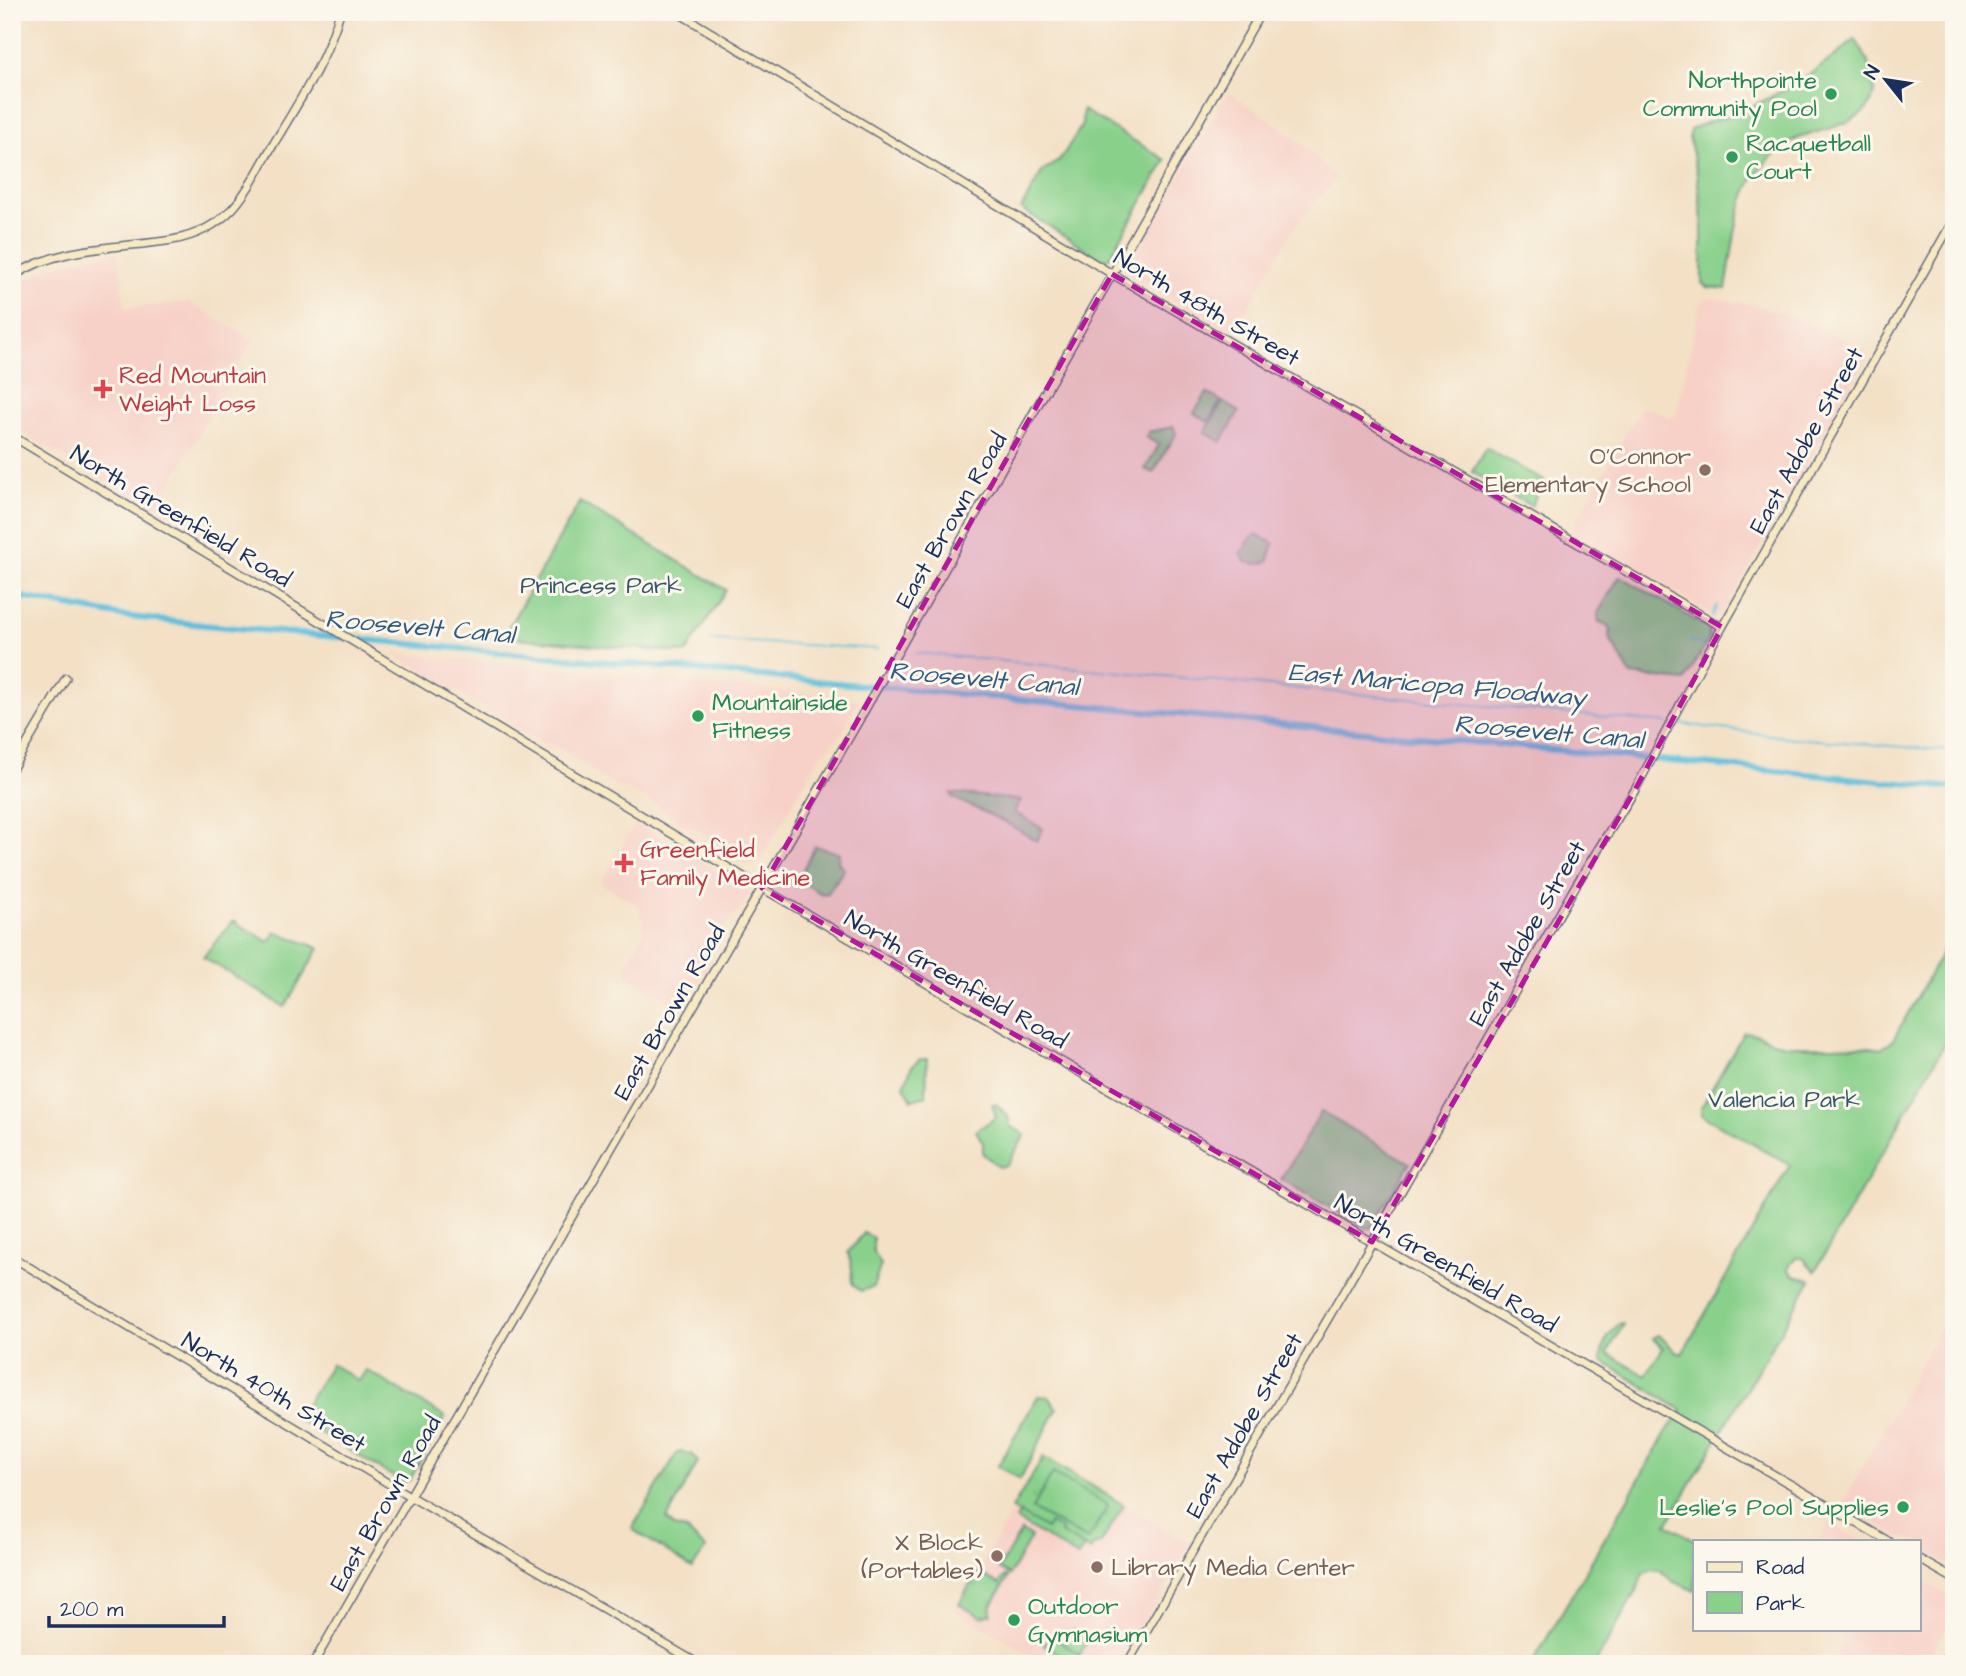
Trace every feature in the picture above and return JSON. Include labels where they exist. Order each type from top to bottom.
[{"type":"street","points":[[12,277],[31,266],[57,257],[173,239],[207,228],[222,218],[243,196],[316,71],[331,41],[340,12]]},
{"type":"street","name":"North 48th Street","points":[[677,12],[1112,274],[1722,627]]},
{"type":"street","name":"East Brown Road","points":[[313,1664],[878,686],[1261,12]]},
{"type":"street","name":"East Adobe Street","points":[[1127,1664],[1556,919],[1648,765],[1722,627],[1954,219]]},
{"type":"street","name":"North Greenfield Road","points":[[12,436],[762,888],[1886,1540]]},
{"type":"street","points":[[12,769],[66,678]]},
{"type":"street","name":"North 40th Street","points":[[12,1257],[411,1497],[699,1664]]},
{"type":"street","points":[[1920,1560],[1954,1580]]},
{"type":"street","points":[[1942,1664],[1954,1644]]},
{"type":"highlighted area","points":[[1112,274],[1722,627],[1635,790],[1372,1242],[762,888]]},
{"type":"shaded area","points":[[1227,94],[1233,95],[1277,124],[1336,177],[1288,237],[1232,336],[1131,277],[1126,270]]},
{"type":"shaded area","points":[[118,251],[125,308],[189,302],[253,340],[160,503],[153,509],[12,426],[12,289],[50,267]]},
{"type":"shaded area","name":"O'Connor Elementary School","points":[[1706,298],[1743,303],[1786,314],[1861,348],[1868,355],[1724,612],[1718,617],[1570,532],[1641,407],[1660,412],[1669,418],[1676,415],[1700,304]]},
{"type":"shaded area","points":[[395,653],[861,699],[839,737],[819,757],[759,863],[750,866],[697,830],[679,823],[658,806],[608,782],[562,750],[536,739],[393,655]]},
{"type":"shaded area","points":[[636,823],[745,888],[748,894],[745,902],[732,916],[683,1009],[627,976],[627,962],[644,932],[639,906],[600,883]]},
{"type":"shaded area","points":[[1954,1304],[1954,1569],[1920,1546],[1920,1540],[1895,1535],[1842,1504]]},
{"type":"shaded area","points":[[1043,1457],[1190,1544],[1121,1664],[1048,1664],[955,1611]]},
{"type":"shaded area","points":[[1829,1522],[1857,1540],[1819,1540]]},
{"type":"shaded area","points":[[1920,1580],[1954,1599],[1954,1615],[1931,1652],[1927,1664],[1832,1664],[1845,1640],[1829,1630],[1920,1630]]},
{"type":"green space","points":[[1855,39],[1871,69],[1874,91],[1871,101],[1865,110],[1847,122],[1793,140],[1764,165],[1744,197],[1726,289],[1707,287],[1702,283],[1702,220],[1690,130],[1741,111],[1787,88],[1816,70]]},
{"type":"green space","points":[[1083,110],[1166,160],[1109,258],[1102,259],[1021,209],[1042,172],[1060,160],[1082,125]]},
{"type":"green space","points":[[1207,393],[1221,401],[1208,422],[1194,413]]},
{"type":"green space","points":[[1223,402],[1239,412],[1221,442],[1205,432]]},
{"type":"green space","points":[[1174,427],[1176,434],[1153,473],[1145,469],[1159,445],[1146,437],[1148,432]]},
{"type":"green space","points":[[1486,448],[1544,481],[1531,506],[1472,472]]},
{"type":"green space","name":"Princess Park","points":[[580,502],[726,590],[686,653],[503,637]]},
{"type":"green space","points":[[1256,535],[1274,543],[1268,562],[1246,562],[1241,553]]},
{"type":"green space","points":[[1620,576],[1709,628],[1709,639],[1685,681],[1631,675],[1609,637],[1607,625],[1599,623],[1598,613]]},
{"type":"green space","points":[[951,793],[1021,800],[1014,812],[1043,829],[1037,841],[1001,820],[953,798]]},
{"type":"green space","points":[[815,846],[839,853],[838,862],[844,869],[828,893],[821,894],[798,879]]},
{"type":"green space","points":[[233,921],[269,942],[276,932],[319,948],[285,1007],[203,957]]},
{"type":"green space","name":"Valencia Park","points":[[1954,931],[1954,1028],[1815,1271],[1803,1258],[1795,1258],[1790,1264],[1789,1270],[1794,1276],[1811,1280],[1667,1524],[1693,1540],[1693,1590],[1672,1581],[1660,1570],[1652,1569],[1643,1574],[1595,1664],[1532,1664],[1667,1431],[1682,1410],[1602,1361],[1602,1351],[1610,1334],[1621,1323],[1624,1324],[1607,1353],[1646,1376],[1663,1348],[1653,1338],[1659,1335],[1682,1354],[1790,1165],[1701,1115],[1701,1108],[1744,1032],[1787,1045],[1881,1049],[1893,1040]]},
{"type":"green space","points":[[920,1059],[927,1059],[926,1096],[912,1100],[904,1086],[912,1066]]},
{"type":"green space","points":[[992,1104],[996,1104],[1009,1118],[1009,1125],[1025,1135],[1007,1165],[999,1167],[983,1154],[983,1143],[976,1131],[996,1117]]},
{"type":"green space","points":[[1321,1112],[1410,1163],[1371,1228],[1365,1228],[1281,1179]]},
{"type":"green space","points":[[864,1233],[873,1238],[873,1252],[881,1265],[873,1287],[861,1291],[852,1282],[848,1252]]},
{"type":"green space","points":[[331,1364],[359,1381],[366,1370],[445,1417],[410,1480],[402,1482],[297,1419]]},
{"type":"green space","points":[[1038,1396],[1049,1397],[1057,1409],[1020,1479],[998,1466]]},
{"type":"green space","points":[[677,1453],[692,1454],[698,1462],[667,1519],[674,1527],[686,1530],[706,1549],[692,1568],[632,1529]]},
{"type":"green space","points":[[1043,1457],[1124,1505],[1101,1543],[1093,1546],[1090,1551],[1060,1533],[1061,1530],[1050,1523],[1046,1529],[1012,1509]]},
{"type":"green space","points":[[1053,1473],[1108,1505],[1088,1540],[1032,1509]]},
{"type":"green space","points":[[1020,1513],[1046,1529],[1050,1523],[1062,1530],[1061,1533],[1084,1547],[1078,1557],[1016,1520]]},
{"type":"green space","points":[[1021,1531],[1031,1537],[1010,1575],[999,1569]]},
{"type":"green space","points":[[977,1572],[999,1584],[1005,1576],[1008,1577],[991,1607],[991,1614],[982,1617],[959,1604]]},
{"type":"green space","points":[[1072,1630],[1089,1639],[1080,1654],[1056,1640],[1058,1636],[1066,1640]]},
{"type":"green space","points":[[1050,1636],[1080,1654],[1075,1663],[1044,1645]]},
{"type":"waterway","name":"Roosevelt Canal","points":[[12,595],[122,616],[204,625],[1954,788]]},
{"type":"waterway","points":[[1712,616],[1717,605]]},
{"type":"waterway","name":"East Maricopa Floodway","points":[[710,640],[879,649]]},
{"type":"waterway","points":[[1690,641],[1703,645]]},
{"type":"waterway","name":"East Maricopa Floodway","points":[[917,653],[1668,723]]},
{"type":"waterway","name":"East Maricopa Floodway","points":[[1674,723],[1794,738],[1954,751]]},
{"type":"place","name":"Northpointe Community Pool","points":[[1831,94]]},
{"type":"place","name":"Racquetball Court","points":[[1732,157]]},
{"type":"place","name":"Red Mountain Weight Loss","points":[[103,389]]},
{"type":"place","name":"O'Connor Elementary School","points":[[1705,470]]},
{"type":"place","name":"Mountainside Fitness","points":[[698,716]]},
{"type":"place","name":"Greenfield Family Medicine","points":[[624,863]]},
{"type":"place","name":"Leslie's Pool Supplies","points":[[1903,1507]]},
{"type":"place","name":"X Block (Portables)","points":[[997,1556]]},
{"type":"place","name":"Library Media Center","points":[[1097,1567]]},
{"type":"place","name":"Outdoor Gymnasium","points":[[1014,1620]]}]
